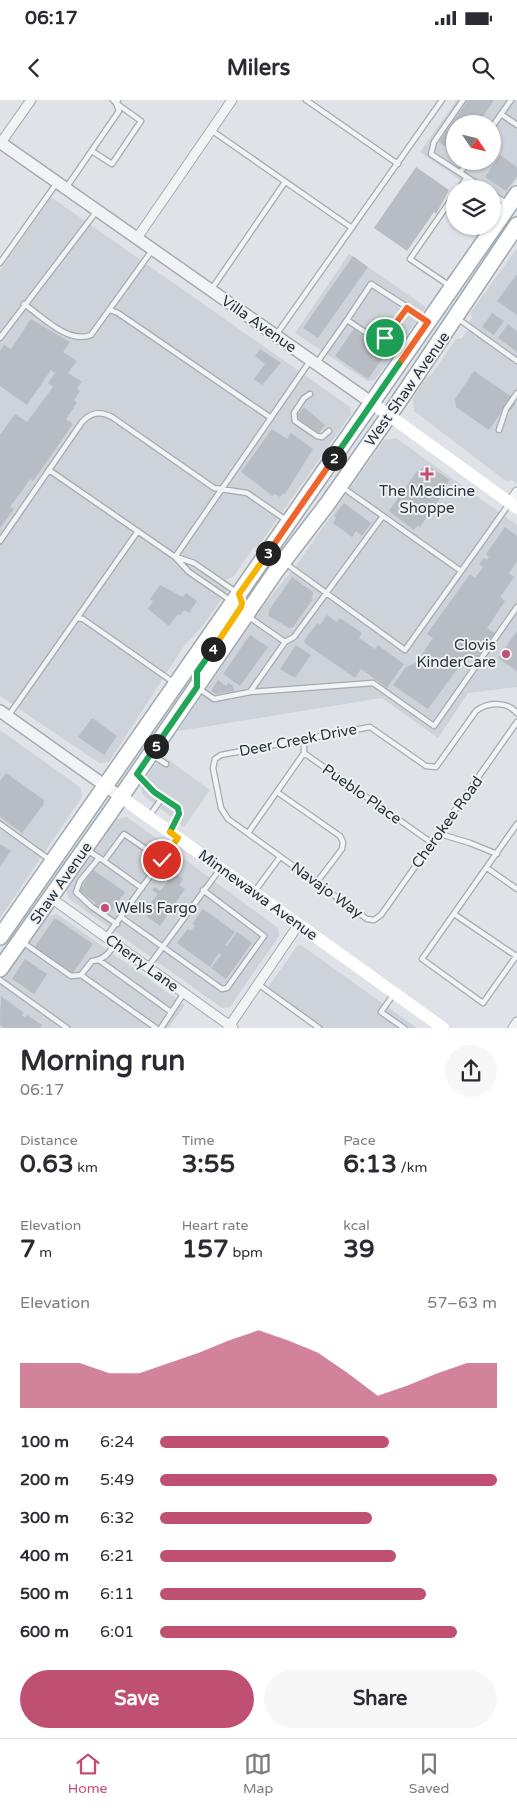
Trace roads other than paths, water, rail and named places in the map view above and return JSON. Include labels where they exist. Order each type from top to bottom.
[{"type":"main road","points":[[514,203],[517,219]]},
{"type":"main road","name":"West Shaw Avenue","points":[[104,785],[290,522],[452,287],[514,203]]},
{"type":"main road","name":"West Shaw Avenue","points":[[121,797],[283,561],[340,486],[457,318],[517,225]]},
{"type":"main road","name":"Villa Avenue","points":[[372,402],[389,416],[515,501]]},
{"type":"main road","points":[[256,600],[252,596],[252,589],[290,535],[290,522]]},
{"type":"main road","points":[[197,687],[197,672],[241,607],[242,603],[236,598]]},
{"type":"main road","name":"Shaw Avenue","points":[[0,937],[6,921],[104,785]]},
{"type":"main road","name":"Shaw Avenue","points":[[0,969],[121,797]]},
{"type":"main road","name":"Minnewawa Avenue","points":[[121,797],[443,1028]]},
{"type":"street","points":[[0,143],[31,100]]},
{"type":"street","points":[[137,238],[232,100]]},
{"type":"street","name":"Villa Avenue","points":[[0,143],[372,402]]},
{"type":"street","name":"Minnewawa Avenue","points":[[4,714],[121,797]]},
{"type":"street","name":"Cherry Lane","points":[[51,898],[230,1027]]},
{"type":"street","points":[[230,1027],[299,924]]},
{"type":"street","points":[[513,1028],[517,1022]]},
{"type":"lane","points":[[306,100],[398,164]]},
{"type":"lane","points":[[276,336],[442,100]]},
{"type":"lane","points":[[463,100],[434,142],[431,154],[472,180]]},
{"type":"lane","points":[[511,100],[501,114],[517,125]]},
{"type":"lane","points":[[92,151],[112,164],[141,121],[116,101]]},
{"type":"lane","points":[[0,263],[61,186],[92,151],[119,111],[116,101]]},
{"type":"lane","points":[[211,130],[352,228]]},
{"type":"lane","points":[[210,290],[285,182]]},
{"type":"lane","points":[[501,198],[514,203]]},
{"type":"lane","points":[[446,207],[410,259],[452,287]]},
{"type":"lane","points":[[0,338],[24,304],[97,211]]},
{"type":"lane","points":[[24,304],[77,338],[91,335],[153,249]]},
{"type":"lane","points":[[175,557],[271,418],[371,284],[428,322]]},
{"type":"lane","points":[[346,320],[377,340],[385,338],[407,308]]},
{"type":"lane","points":[[110,310],[118,313],[271,418]]},
{"type":"lane","points":[[457,318],[517,361]]},
{"type":"lane","points":[[499,430],[506,409],[517,393]]},
{"type":"lane","points":[[310,394],[304,398],[294,413],[295,421],[316,436],[322,437],[329,431]]},
{"type":"lane","points":[[0,541],[86,417],[100,412],[112,417],[214,488],[247,493],[290,522]]},
{"type":"lane","points":[[49,470],[175,557],[189,572],[236,598]]},
{"type":"lane","points":[[340,486],[462,570]]},
{"type":"lane","points":[[283,561],[405,650],[462,570],[515,501]]},
{"type":"lane","points":[[250,692],[285,642],[294,637],[336,577],[346,570],[384,516]]},
{"type":"lane","points":[[4,714],[77,618],[138,531]]},
{"type":"lane","points":[[175,557],[194,563],[236,598]]},
{"type":"lane","points":[[197,687],[214,699],[250,692],[373,683],[434,726],[517,607]]},
{"type":"lane","points":[[246,614],[285,642]]},
{"type":"lane","points":[[77,618],[83,618],[175,683]]},
{"type":"lane","name":"Deer Creek Drive","points":[[214,758],[221,755],[370,727],[426,766],[436,767],[482,707],[488,705],[508,705],[517,713]]},
{"type":"lane","name":"Cherokee Road","points":[[374,920],[381,915],[440,834],[517,722]]},
{"type":"lane","points":[[248,833],[304,753],[304,740]]},
{"type":"lane","name":"Pueblo Place","points":[[304,753],[432,843]]},
{"type":"lane","points":[[151,754],[166,764]]},
{"type":"lane","name":"Navajo Way","points":[[214,758],[212,768],[221,808],[228,819],[367,918],[374,920]]},
{"type":"lane","points":[[106,937],[162,860],[179,814],[178,808],[162,798],[137,774]]},
{"type":"lane","points":[[277,792],[340,836],[344,842],[342,849],[317,882]]},
{"type":"lane","points":[[148,817],[162,798]]},
{"type":"lane","points":[[0,824],[51,861]]},
{"type":"lane","points":[[454,914],[517,956],[483,1003],[422,960],[454,914],[497,854],[517,824]]},
{"type":"lane","points":[[117,924],[92,907],[76,892],[80,882],[124,834],[162,860]]},
{"type":"lane","points":[[440,834],[497,854]]},
{"type":"lane","points":[[85,849],[142,888]]},
{"type":"lane","name":"Navajo Way","points":[[254,892],[280,857]]},
{"type":"lane","points":[[148,967],[221,868]]},
{"type":"lane","points":[[487,868],[517,889]]},
{"type":"lane","points":[[121,917],[222,989],[227,988],[264,936],[203,890]]},
{"type":"lane","points":[[20,940],[71,976],[81,974],[92,961],[99,960],[107,955],[115,944]]},
{"type":"lane","points":[[99,960],[171,1012]]},
{"type":"lane","points":[[81,974],[156,1028]]},
{"type":"lane","points":[[0,980],[67,1028]]},
{"type":"lane","points":[[258,984],[319,1028]]},
{"type":"lane","points":[[160,1028],[184,993]]},
{"type":"lane","points":[[394,993],[381,1012],[404,1028]]},
{"type":"place","name":"The Medicine Shoppe","points":[[427,474]]},
{"type":"place","name":"Clovis KinderCare","points":[[506,654]]},
{"type":"place","name":"Wells Fargo","points":[[105,908]]}]
